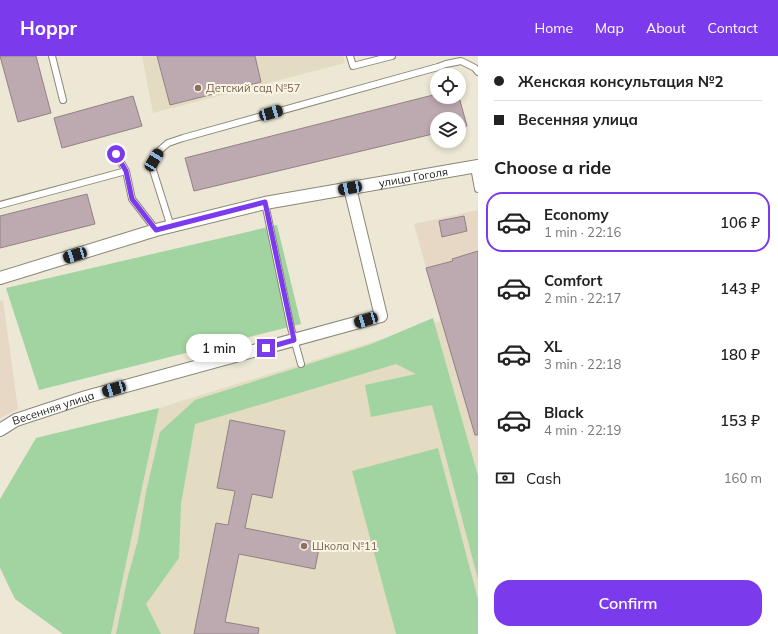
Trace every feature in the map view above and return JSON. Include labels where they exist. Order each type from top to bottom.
[{"type":"street","name":"улица Гоголя","points":[[0,278],[156,230],[265,202],[476,166]]},
{"type":"street","name":"Весенняя улица","points":[[0,430],[16,420],[86,397],[381,316],[350,188]]},
{"type":"lane","points":[[52,56],[63,100]]},
{"type":"lane","points":[[350,56],[353,66],[392,56]]},
{"type":"lane","points":[[171,227],[153,170],[154,160],[168,143],[461,60],[477,69]]},
{"type":"lane","points":[[116,154],[126,171],[132,199],[156,230]]},
{"type":"lane","points":[[476,166],[478,188]]},
{"type":"lane","points":[[0,205],[126,171]]},
{"type":"lane","points":[[265,202],[294,340],[301,364]]},
{"type":"shaded area","name":"Детский сад №57","points":[[142,56],[343,56],[345,63],[153,113]]},
{"type":"shaded area","points":[[478,210],[478,459],[414,224]]},
{"type":"shaded area","points":[[3,300],[18,409],[0,418],[0,301]]},
{"type":"shaded area","name":"Школа №11","points":[[441,321],[478,459],[478,634],[111,634],[159,408]]},
{"type":"green space","points":[[277,225],[301,324],[39,390],[6,288]]},
{"type":"green space","points":[[433,318],[478,476],[478,579],[432,405],[371,417],[365,385],[416,374],[396,364],[195,424],[181,504],[179,558],[146,604],[161,634],[116,634],[128,576],[138,540],[146,492],[160,432],[195,400],[369,345]]},
{"type":"green space","points":[[159,408],[111,634],[63,634],[15,599],[0,568],[0,499],[36,438]]},
{"type":"green space","points":[[438,448],[478,599],[478,634],[396,634],[352,471]]},
{"type":"building","points":[[0,56],[36,56],[51,113],[18,122]]},
{"type":"building","points":[[157,56],[255,56],[261,82],[170,105]]},
{"type":"building","points":[[133,96],[142,126],[62,148],[54,118]]},
{"type":"building","points":[[430,96],[430,104],[461,104],[463,112],[430,112],[430,135],[194,191],[185,158]]},
{"type":"building","points":[[87,194],[95,224],[0,248],[0,216]]},
{"type":"building","points":[[464,216],[467,231],[442,237],[439,221]]},
{"type":"building","points":[[478,251],[478,435],[475,435],[426,268],[453,261],[452,259]]},
{"type":"building","points":[[230,420],[285,431],[272,498],[252,494],[245,528],[320,543],[315,569],[239,554],[225,622],[259,628],[258,634],[194,634],[216,523],[228,525],[235,491],[217,488]]},
{"type":"place","name":"Детский сад №57","points":[[198,88]]},
{"type":"place","name":"Школа №11","points":[[304,546]]},
{"type":"route","points":[[116,154],[126,171],[132,199],[137,208],[156,230],[265,202],[294,340],[266,348]]}]
